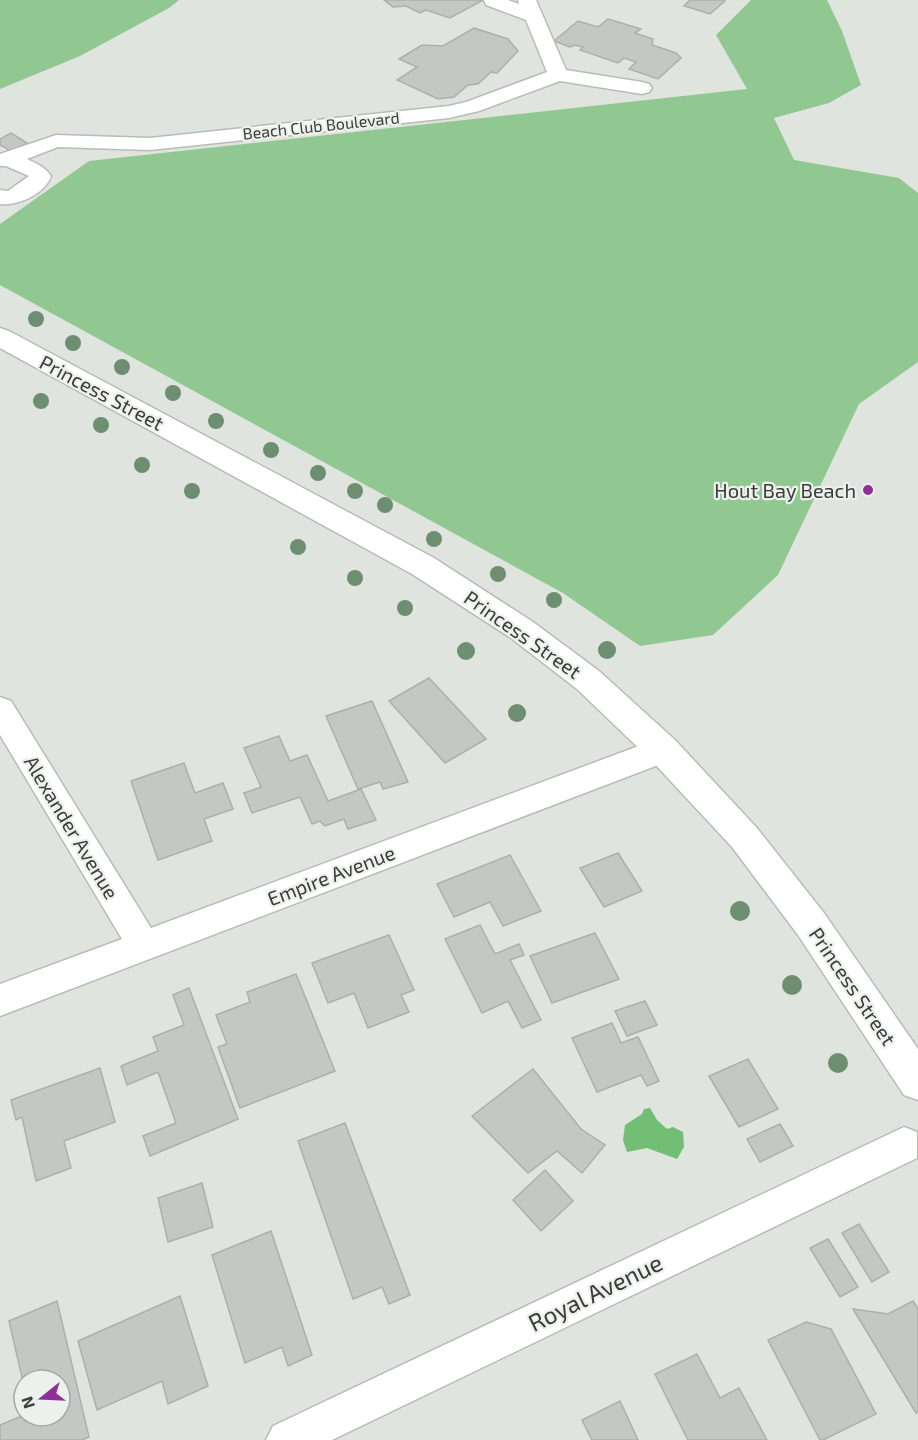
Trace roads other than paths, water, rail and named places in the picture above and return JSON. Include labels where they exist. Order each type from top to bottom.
[{"type":"street","points":[[493,1],[529,8],[558,75],[642,88]]},
{"type":"street","name":"Beach Club Boulevard","points":[[3,161],[56,141],[150,144],[449,112],[472,107],[558,75]]},
{"type":"street","points":[[0,197],[12,198],[39,180],[40,176],[36,171],[3,161]]},
{"type":"street","name":"Princess Street","points":[[0,337],[353,527],[466,592],[522,630],[588,680],[663,750],[744,837],[812,924],[918,1082]]},
{"type":"street","name":"Alexander Avenue","points":[[0,709],[144,945]]},
{"type":"street","name":"Empire Avenue","points":[[0,1000],[663,750]]},
{"type":"street","name":"Royal Avenue","points":[[287,1440],[904,1144]]},
{"type":"place","name":"Hout Bay Beach","points":[[868,490]]}]
